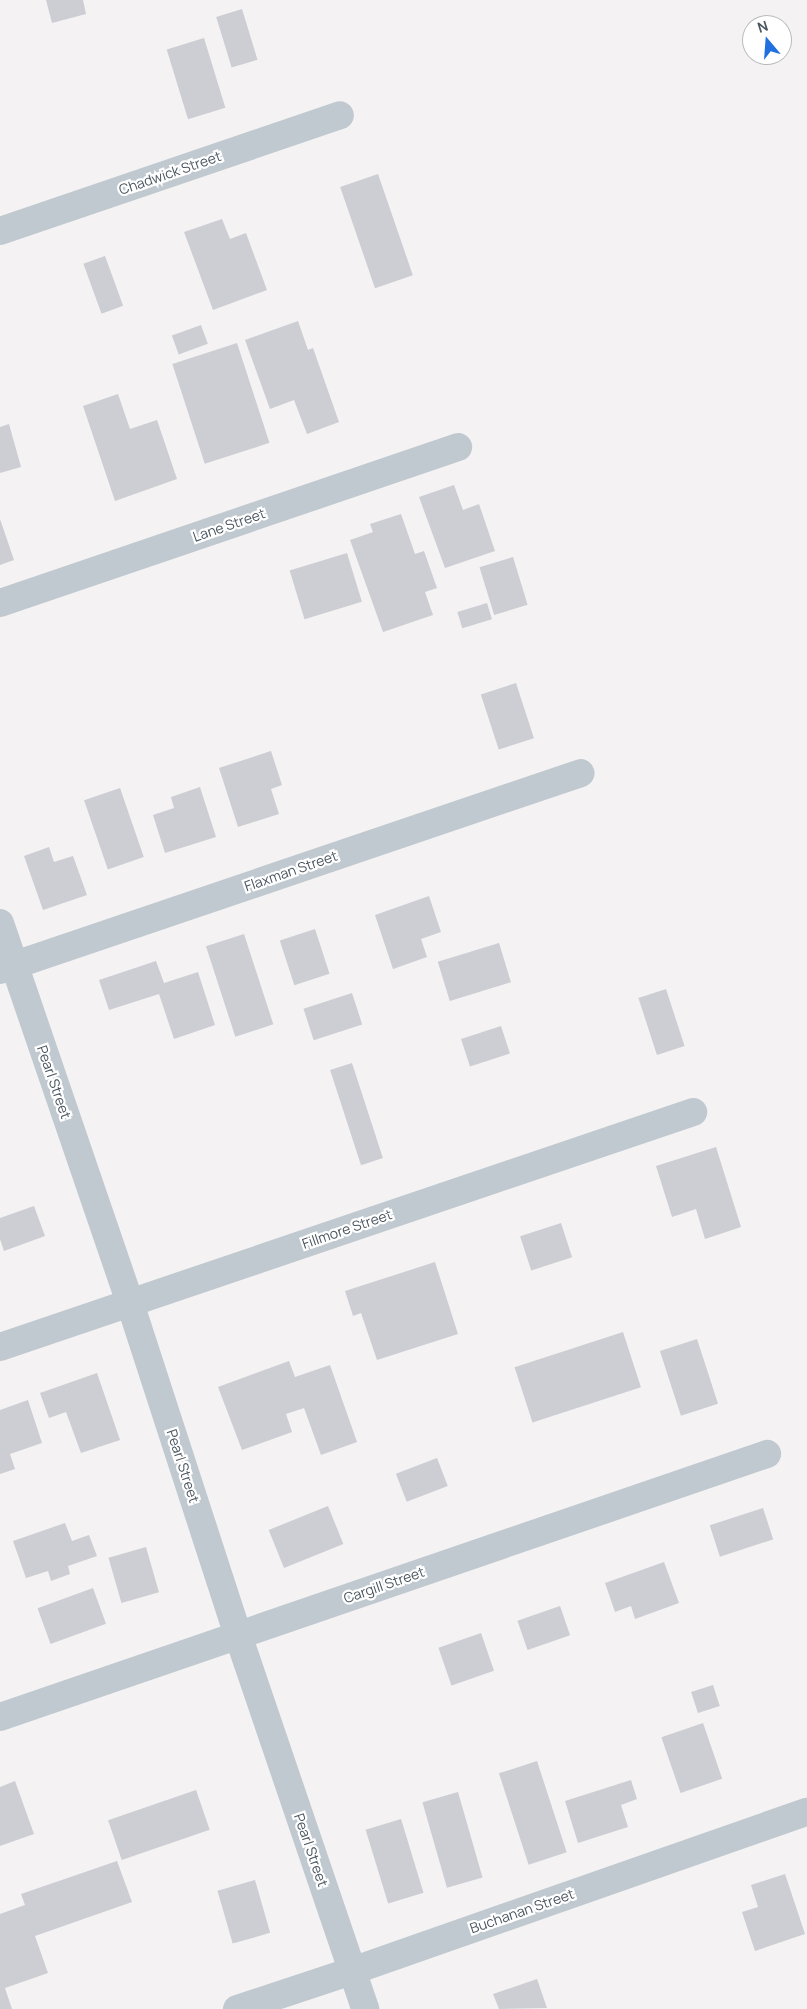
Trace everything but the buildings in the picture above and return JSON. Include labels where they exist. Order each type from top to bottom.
[{"type":"street","name":"Chadwick Street","points":[[0,231],[340,115]]},
{"type":"street","name":"Lane Street","points":[[0,603],[458,447]]},
{"type":"street","name":"Flaxman Street","points":[[7,968],[581,772]]},
{"type":"street","name":"Pearl Street","points":[[0,923],[7,968],[130,1303],[238,1635],[365,2009]]},
{"type":"street","name":"Fillmore Street","points":[[0,1347],[693,1112]]},
{"type":"street","name":"Cargill Street","points":[[0,1717],[767,1454]]},
{"type":"street","name":"Buchanan Street","points":[[237,2009],[352,1971],[807,1812]]}]
